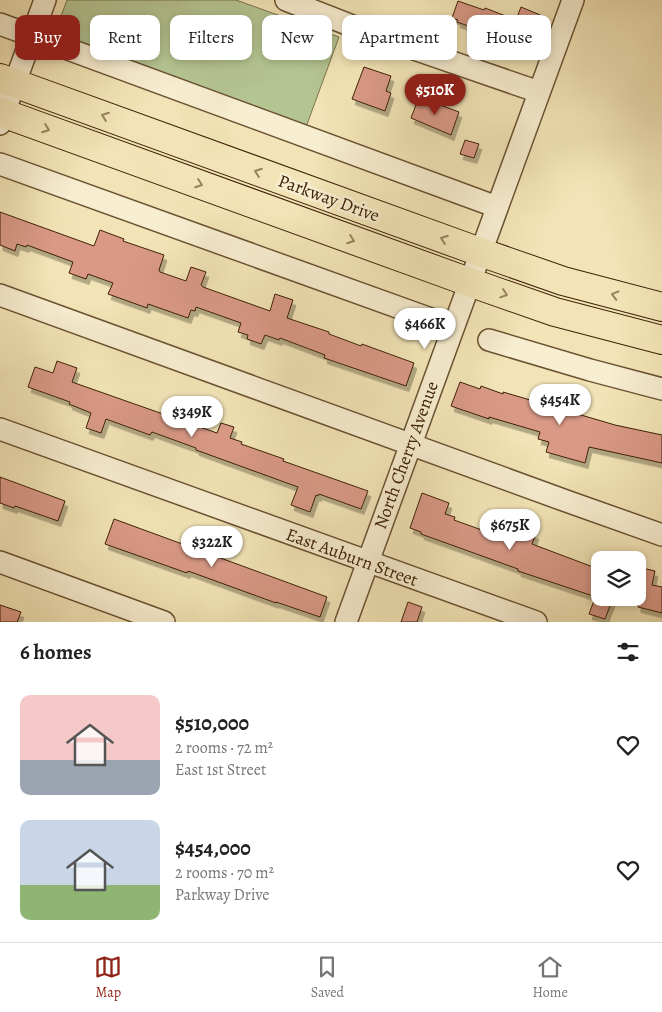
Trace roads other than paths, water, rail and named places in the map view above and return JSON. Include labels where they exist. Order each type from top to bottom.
[{"type":"highway","name":"Parkway Drive","points":[[7,81],[564,281],[662,307]]},
{"type":"highway","name":"Parkway Drive","points":[[1,117],[555,312],[662,340]]},
{"type":"street","points":[[40,15],[45,0]]},
{"type":"street","points":[[286,0],[388,40],[539,92]]},
{"type":"street","name":"North Cherry Avenue","points":[[346,622],[573,0]]},
{"type":"street","points":[[0,24],[15,30]]},
{"type":"street","points":[[80,54],[497,207]]},
{"type":"street","points":[[1,117],[7,81],[19,60]]},
{"type":"street","points":[[0,164],[453,327]]},
{"type":"street","points":[[0,294],[410,445],[662,535]]},
{"type":"street","points":[[489,340],[662,389]]},
{"type":"street","name":"East Auburn Street","points":[[0,429],[536,622]]},
{"type":"street","points":[[0,562],[164,622]]}]
